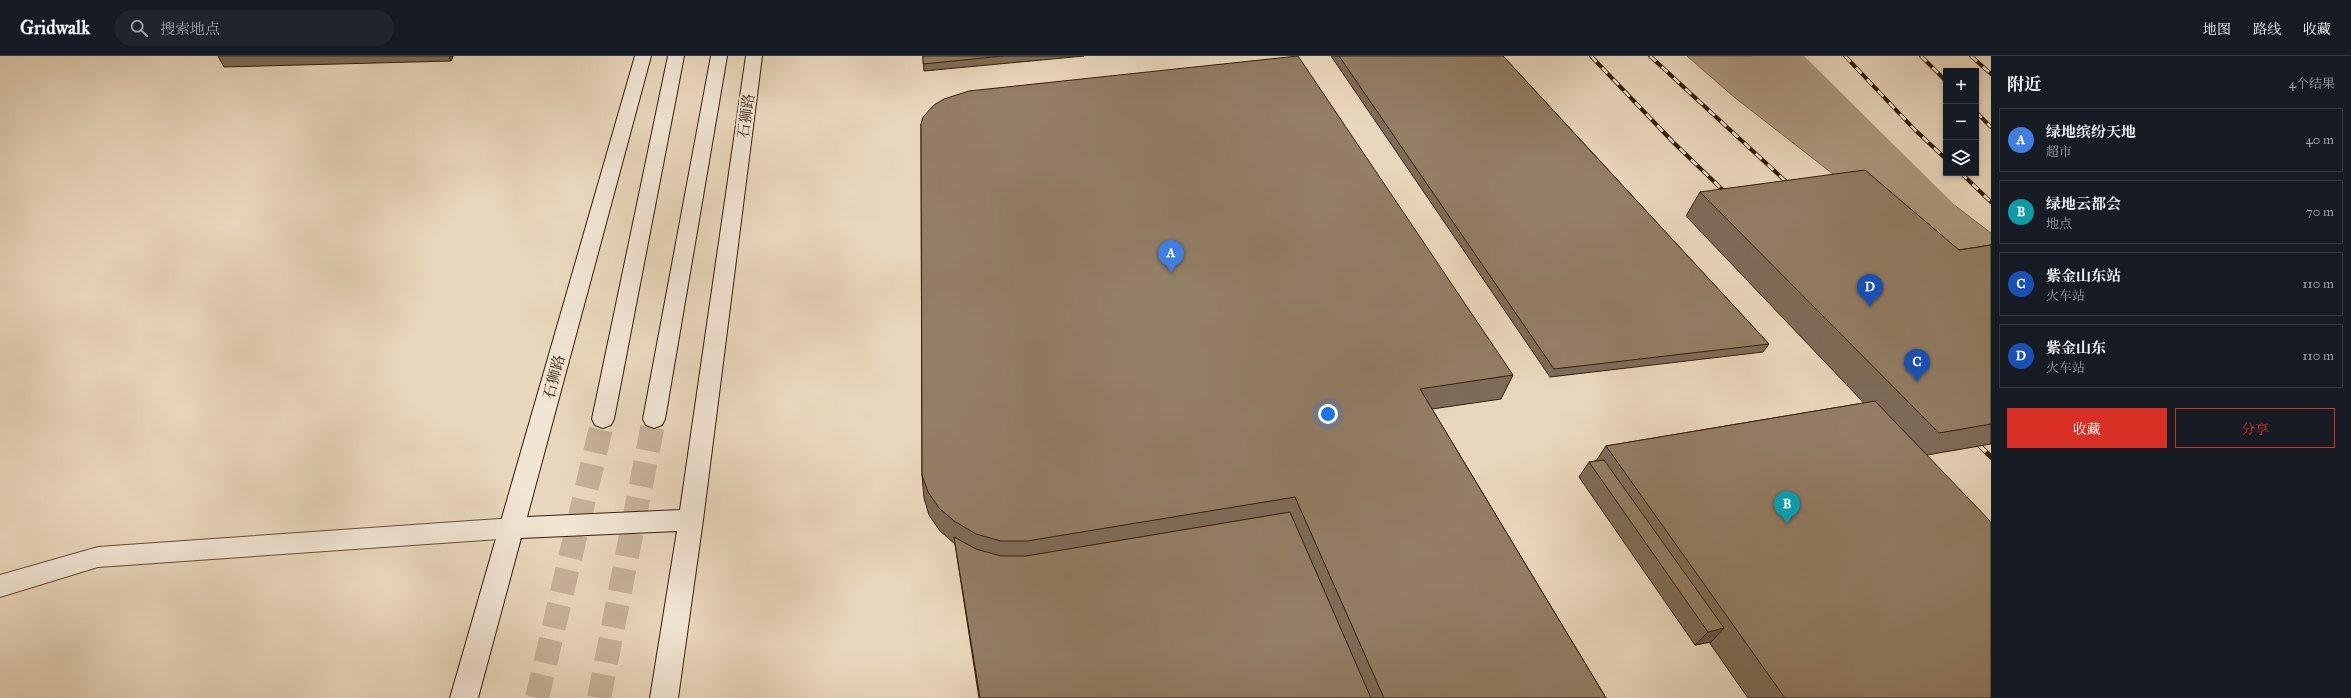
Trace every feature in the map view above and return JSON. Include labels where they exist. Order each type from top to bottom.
[{"type":"street","name":"石狮路","points":[[464,698],[513,528],[643,56]]},
{"type":"street","points":[[603,419],[676,56]]},
{"type":"street","points":[[654,419],[719,56]]},
{"type":"street","name":"石狮路","points":[[664,698],[691,520],[754,56]]},
{"type":"street","points":[[513,528],[691,520]]},
{"type":"lane","points":[[0,586],[98,557],[513,528]]},
{"type":"shaded area","points":[[1687,56],[1758,56],[1991,233],[1991,297],[1734,97]]},
{"type":"building","points":[[923,56],[1003,56],[923,64]]},
{"type":"building","points":[[1298,56],[1513,375],[1420,389],[1606,698],[1384,698],[1295,497],[1027,541],[1001,541],[976,534],[954,521],[939,508],[928,492],[922,475],[921,124],[923,117],[934,105],[944,99],[969,91]]},
{"type":"building","points":[[1339,56],[1503,56],[1769,344],[1554,369]]},
{"type":"building","points":[[1865,170],[1959,250],[1991,245],[1991,424],[1939,433],[1700,192]]},
{"type":"building","points":[[1875,401],[1991,522],[1991,698],[1785,698],[1606,446]]},
{"type":"building","points":[[1604,460],[1724,628],[1708,632],[1589,462]]},
{"type":"building","points":[[1290,512],[1371,698],[980,698],[954,537],[976,549],[1001,556],[1026,556]]},
{"type":"waterway","points":[[1776,56],[1991,277]]},
{"type":"tunnel","points":[[537,698],[603,419]]},
{"type":"tunnel","points":[[599,698],[654,419]]},
{"type":"railway","points":[[1591,56],[1673,142],[1730,197]]},
{"type":"railway","points":[[1650,56],[1793,188]]},
{"type":"railway","points":[[1845,56],[1915,130],[1943,156]]},
{"type":"railway","points":[[1921,56],[1943,78]]},
{"type":"railway","points":[[1971,56],[1991,74]]},
{"type":"railway","points":[[1979,115],[1991,127]]},
{"type":"railway","points":[[1964,176],[1991,202]]},
{"type":"railway","points":[[1979,445],[1991,457]]},
{"type":"place","name":"绿地缤纷天地","points":[[1171,273]]},
{"type":"place","name":"紫金山东","points":[[1870,307]]},
{"type":"place","name":"紫金山东站","points":[[1917,382]]},
{"type":"place","name":"绿地云都会","points":[[1787,524]]}]
